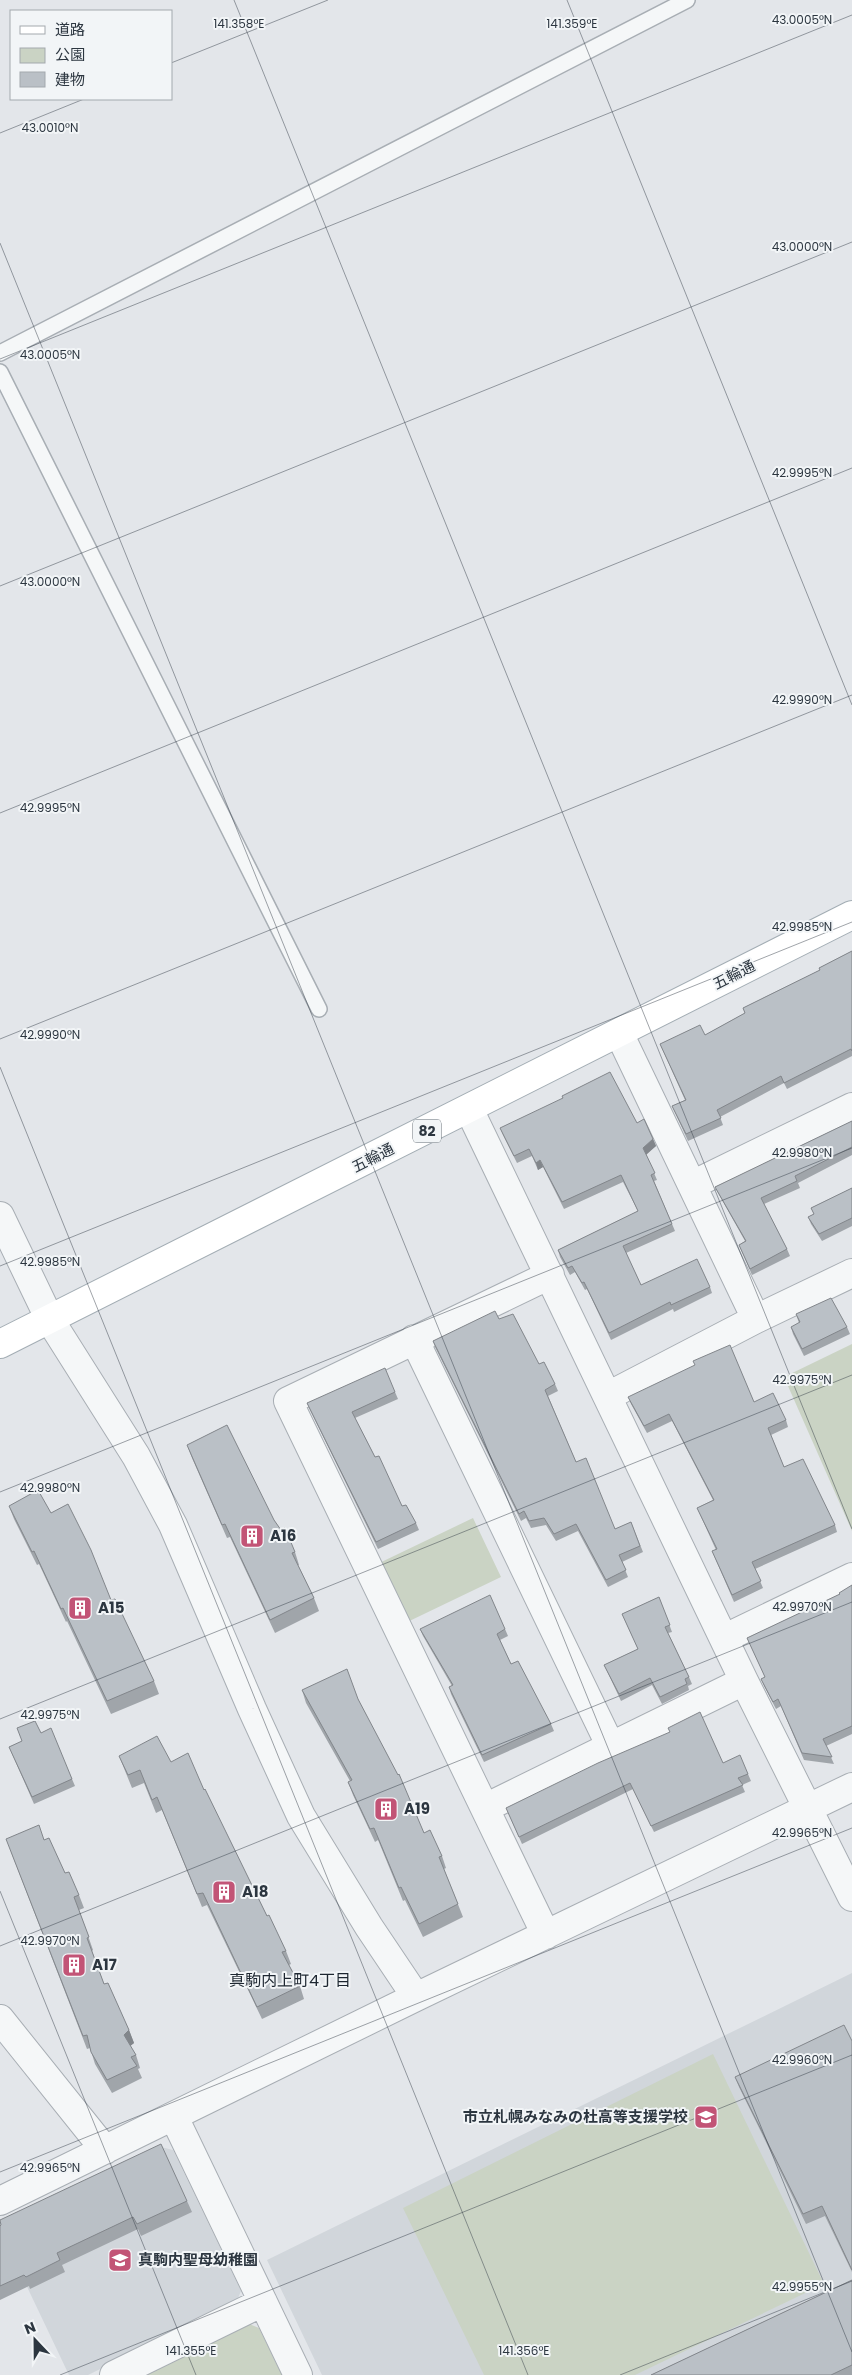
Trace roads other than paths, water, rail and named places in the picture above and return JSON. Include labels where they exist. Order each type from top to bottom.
[{"type":"main road","name":"五輪通","points":[[0,1344],[852,915]]},
{"type":"street","points":[[619,1033],[756,1319]]},
{"type":"street","points":[[692,1185],[852,1107]]},
{"type":"street","points":[[469,1109],[725,1638],[744,1681],[852,1897]]},
{"type":"street","points":[[0,1216],[50,1320],[136,1456],[173,1525],[252,1710],[301,1816],[352,1902],[416,1996]]},
{"type":"street","points":[[608,1396],[756,1319],[852,1273]]},
{"type":"street","points":[[546,1935],[288,1401],[550,1275]]},
{"type":"street","points":[[414,1339],[611,1747]]},
{"type":"street","points":[[725,1638],[852,1578]]},
{"type":"street","points":[[485,1808],[744,1681]]},
{"type":"street","points":[[0,2201],[174,2117],[416,1996],[852,1787]]},
{"type":"street","points":[[0,2019],[105,2150]]},
{"type":"street","points":[[174,2117],[298,2375]]},
{"type":"street","points":[[114,2375],[263,2302]]},
{"type":"lane","points":[[0,352],[687,0]]},
{"type":"lane","points":[[0,372],[319,1009]]},
{"type":"place","name":"A16","points":[[252,1536]]},
{"type":"place","name":"A15","points":[[80,1608]]},
{"type":"place","name":"A19","points":[[386,1809]]},
{"type":"place","name":"A18","points":[[224,1892]]},
{"type":"place","name":"A17","points":[[74,1965]]},
{"type":"place","name":"市立札幌みなみの杜高等支援学校","points":[[706,2117]]},
{"type":"place","name":"真駒内聖母幼稚園","points":[[120,2260]]},
{"type":"district","name":"真駒内上町4丁目","points":[[290,1980]]}]
